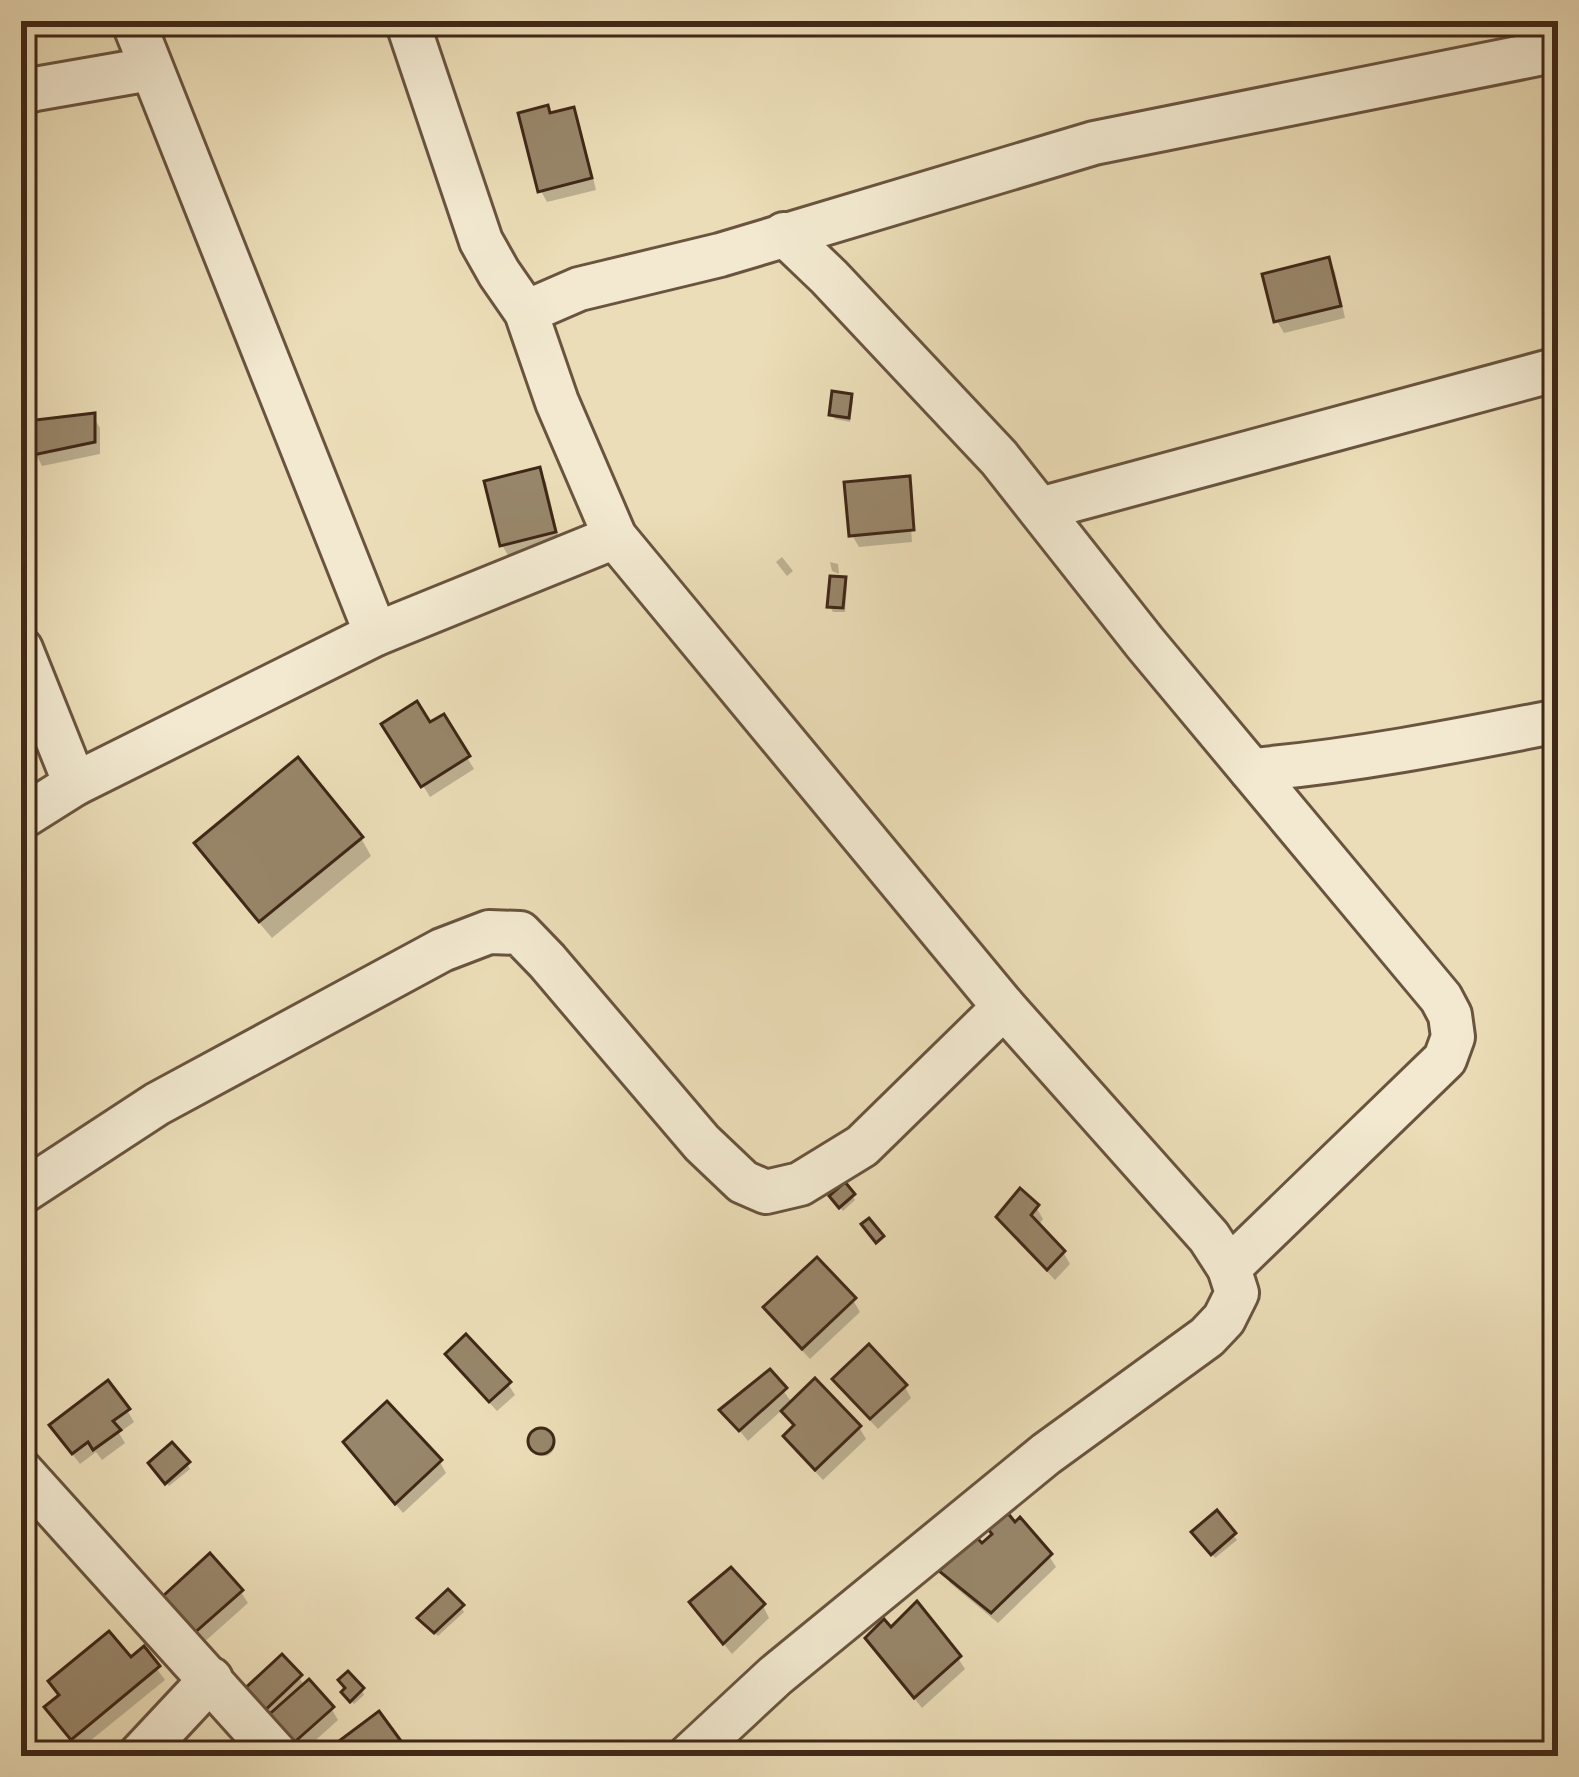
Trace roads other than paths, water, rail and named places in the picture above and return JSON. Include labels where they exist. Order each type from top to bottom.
[{"type":"street","points":[[134,21],[376,634]]},
{"type":"street","points":[[407,21],[481,241],[526,312],[557,402],[615,537],[1004,1006],[1209,1238],[1229,1268],[1237,1293],[1225,1319],[1207,1337],[1046,1454],[775,1676],[689,1756]]},
{"type":"street","points":[[526,312],[579,289],[720,255],[1094,143],[1558,50]]},
{"type":"street","points":[[21,94],[150,69]]},
{"type":"street","points":[[784,234],[985,442],[1145,643],[1441,998],[1450,1015],[1453,1037],[1445,1059],[1229,1268]]},
{"type":"street","points":[[1040,509],[1558,370]]},
{"type":"street","points":[[21,818],[75,784],[376,634],[615,537]]},
{"type":"street","points":[[21,649],[75,784]]},
{"type":"street","points":[[1252,770],[1411,750],[1558,721]]},
{"type":"street","points":[[21,1193],[157,1104],[442,950],[490,932],[520,933],[702,1143],[743,1182],[766,1192],[800,1184],[862,1146],[1004,1006]]},
{"type":"street","points":[[21,1471],[278,1756]]},
{"type":"street","points":[[139,1756],[211,1678]]}]
